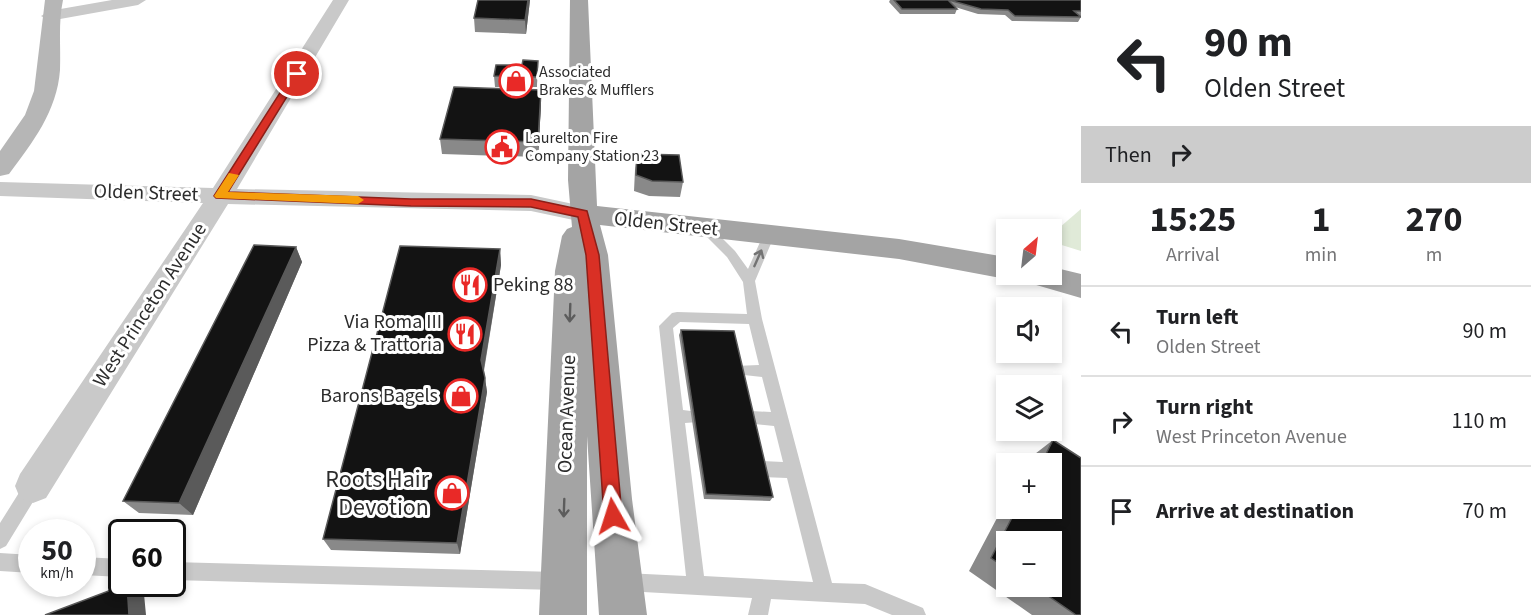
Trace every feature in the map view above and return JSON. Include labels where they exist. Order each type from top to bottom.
[{"type":"main road","name":"Ocean Avenue","points":[[579,0],[578,94],[583,214],[592,255],[622,598]]},
{"type":"main road","name":"Ocean Avenue","points":[[563,598],[571,271],[572,255],[583,214]]},
{"type":"main road","name":"Olden Street","points":[[583,214],[899,249],[996,266]]},
{"type":"main road","points":[[1062,281],[1081,286]]},
{"type":"street","points":[[0,168],[37,115],[48,80],[52,8],[138,0]]},
{"type":"street","name":"West Princeton Avenue","points":[[33,486],[220,196],[338,1]]},
{"type":"street","name":"Olden Street","points":[[0,189],[411,202],[531,203],[583,214]]},
{"type":"lane","points":[[705,228],[731,254],[749,281],[755,319],[825,592]]},
{"type":"lane","points":[[749,281],[769,234]]},
{"type":"lane","points":[[696,585],[682,466],[684,416],[678,370],[666,326],[677,317],[755,319]]},
{"type":"lane","points":[[740,370],[768,371]]},
{"type":"lane","points":[[751,418],[781,419]]},
{"type":"lane","points":[[682,466],[699,468]]},
{"type":"lane","points":[[762,469],[794,470]]},
{"type":"lane","points":[[0,540],[33,486]]},
{"type":"lane","points":[[0,562],[18,563]]},
{"type":"lane","points":[[186,572],[563,598]]},
{"type":"lane","points":[[622,598],[696,585],[764,588],[865,594],[916,615]]},
{"type":"lane","points":[[758,615],[764,588]]},
{"type":"green space","points":[[1081,209],[1081,251],[1062,245],[1062,225]]},
{"type":"building","points":[[478,0],[528,0],[525,20],[474,18]]},
{"type":"building","points":[[894,0],[948,0],[957,9],[902,9]]},
{"type":"building","points":[[949,0],[1081,0],[1081,11],[1074,11],[1081,17],[1015,16],[1008,10],[981,9]]},
{"type":"building","points":[[523,60],[538,61],[537,77],[494,76],[496,65],[522,65]]},
{"type":"building","points":[[454,87],[541,90],[538,142],[440,139]]},
{"type":"building","points":[[637,154],[679,155],[683,182],[652,181],[636,175]]},
{"type":"building","points":[[254,245],[296,247],[179,503],[123,501]]},
{"type":"building","points":[[400,246],[500,249],[481,360],[485,378],[457,543],[323,539]]},
{"type":"building","points":[[681,330],[734,331],[773,497],[706,494]]},
{"type":"building","points":[[1055,441],[1081,458],[1081,615],[1076,615],[1050,597],[1062,597],[1062,531],[1005,531],[1011,519],[1062,519],[1062,453],[1046,453]]},
{"type":"building","points":[[996,548],[996,561],[991,558]]},
{"type":"building","points":[[108,591],[108,597],[128,597],[129,615],[45,615],[96,597]]},
{"type":"slow traffic","points":[[233,175],[220,196],[358,200]]},
{"type":"place","name":"Associated Brakes & Mufflers","points":[[516,81]]},
{"type":"place","name":"Laurelton Fire Company Station 23","points":[[502,147]]},
{"type":"place","name":"Peking 88","points":[[470,285]]},
{"type":"place","name":"Via Roma III Pizza & Trattoria","points":[[465,334]]},
{"type":"place","name":"Barons Bagels","points":[[461,396]]},
{"type":"place","name":"Roots Hair Devotion","points":[[452,493]]},
{"type":"route","points":[[297,74],[220,196],[531,203],[583,214],[592,255],[613,516]]}]
